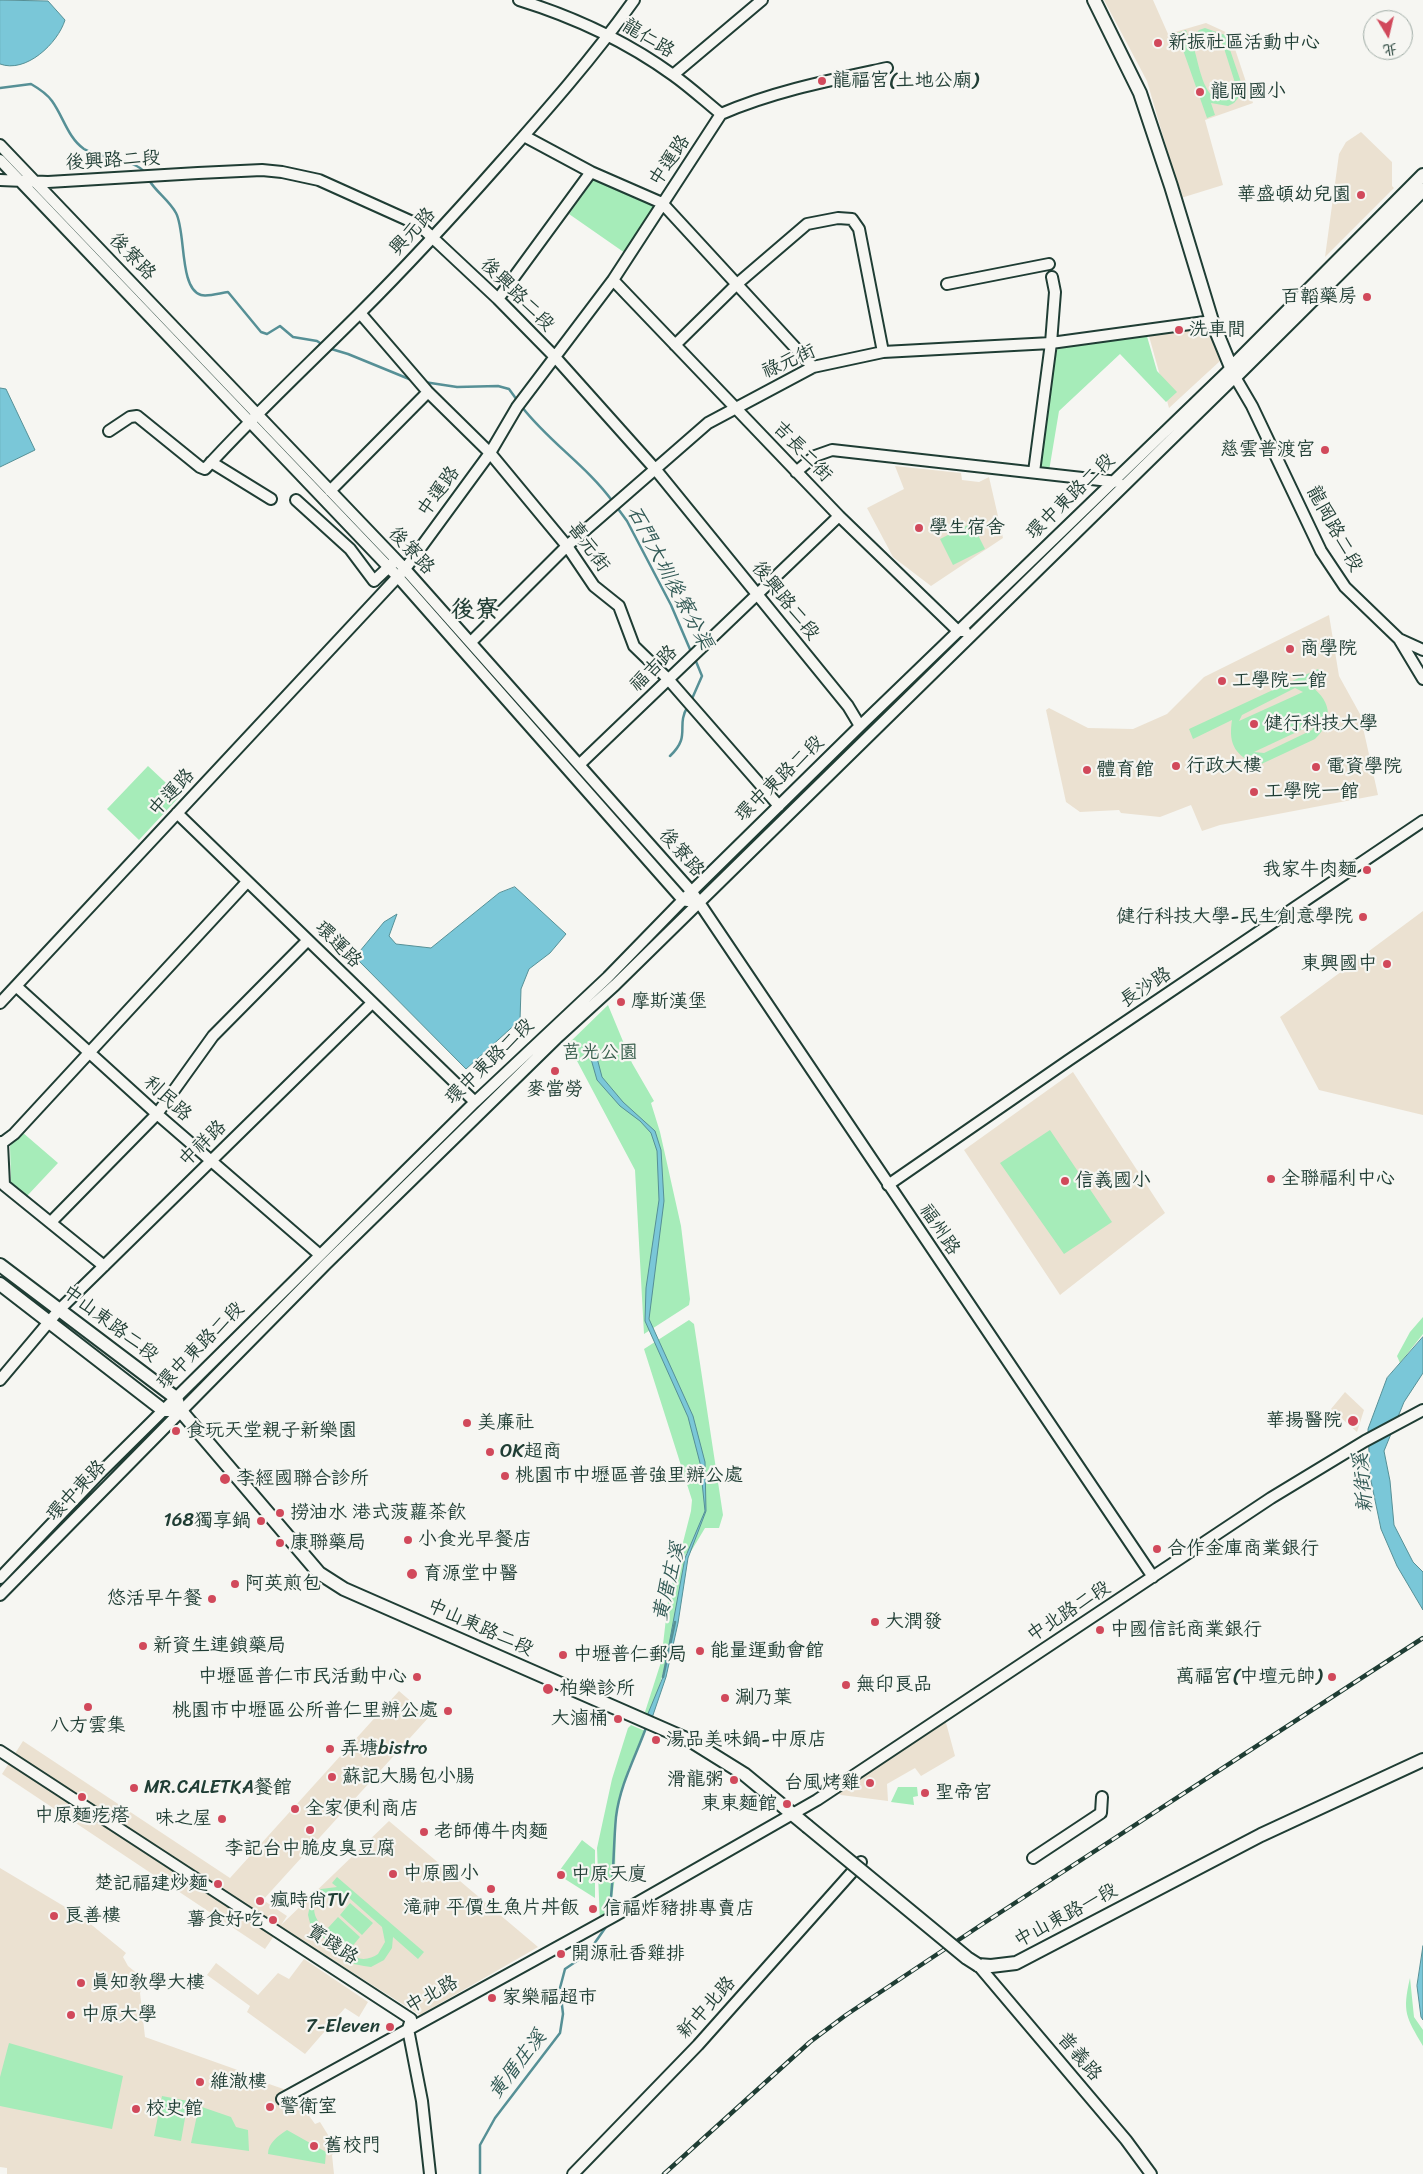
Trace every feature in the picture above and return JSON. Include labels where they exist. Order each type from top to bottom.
[{"type":"main road","points":[[1094,0],[1140,93],[1172,186],[1212,320],[1233,372]]},
{"type":"main road","name":"環中東路二段","points":[[1233,372],[1423,175]]},
{"type":"main road","name":"環中東路二段","points":[[1233,372],[1423,190]]},
{"type":"main road","name":"中山東路二段","points":[[0,1265],[176,1398]]},
{"type":"main road","name":"中山東路二段","points":[[0,1284],[163,1410]]},
{"type":"main road","points":[[163,1410],[180,1410],[176,1398]]},
{"type":"main road","name":"中山東路二段","points":[[180,1410],[320,1573],[344,1589],[383,1604],[482,1651],[650,1723],[718,1756],[792,1813]]},
{"type":"main road","name":"中山東路一段","points":[[978,1965],[991,1966],[1016,1963],[1261,1835],[1423,1760]]},
{"type":"main road","points":[[792,1813],[967,1958],[978,1965]]},
{"type":"street","name":"龍仁路","points":[[519,0],[590,26],[609,36],[673,75],[721,114]]},
{"type":"street","name":"興元路","points":[[109,431],[130,417],[137,416],[200,468],[205,469],[253,417],[360,313],[434,237],[524,136],[609,36],[634,0]]},
{"type":"street","points":[[673,75],[762,0]]},
{"type":"street","points":[[721,114],[785,91],[887,68]]},
{"type":"street","name":"中運路","points":[[0,1003],[401,573],[490,453],[518,408],[613,280],[721,114]]},
{"type":"street","points":[[524,136],[591,172],[662,203],[814,367]]},
{"type":"street","name":"後寮路","points":[[0,145],[253,417],[393,564]]},
{"type":"street","name":"後寮路","points":[[0,160],[253,417],[330,491],[683,900],[699,901]]},
{"type":"street","name":"後興路二段","points":[[0,180],[36,182],[262,170],[282,172],[318,180],[419,224],[498,299],[555,357],[656,470],[848,706],[860,726]]},
{"type":"street","points":[[498,299],[591,172]]},
{"type":"street","points":[[675,345],[737,284],[807,224],[838,218],[852,219],[859,229],[883,352]]},
{"type":"street","points":[[947,284],[1049,264]]},
{"type":"street","points":[[1034,472],[1051,344],[1055,292],[1052,277]]},
{"type":"street","name":"吉長二街","points":[[613,280],[839,516],[958,631]]},
{"type":"street","name":"喜元街","points":[[360,313],[428,392],[490,453],[567,546],[594,586],[619,606],[634,646],[668,679],[779,806]]},
{"type":"street","name":"祿元街","points":[[470,642],[567,546],[708,423],[814,367],[883,352],[1051,344],[1212,320]]},
{"type":"street","name":"環中東路二段","points":[[163,1410],[475,1102],[608,977],[683,900],[860,726],[1114,481],[1233,372]]},
{"type":"street","name":"環中東路二段","points":[[180,1410],[326,1264],[1126,484],[1233,372]]},
{"type":"street","name":"龍岡路二段","points":[[1233,372],[1252,406],[1321,551],[1345,588],[1399,639]]},
{"type":"street","points":[[330,491],[428,392]]},
{"type":"street","points":[[796,472],[815,456],[832,450],[1114,481],[1126,484]]},
{"type":"street","points":[[211,462],[220,470],[271,499]]},
{"type":"street","points":[[296,500],[350,549],[374,581],[393,564]]},
{"type":"street","name":"福吉路","points":[[580,764],[839,516]]},
{"type":"street","name":"後寮路","points":[[401,573],[470,642],[580,764],[699,901]]},
{"type":"street","points":[[958,631],[976,630]]},
{"type":"street","points":[[1399,639],[1423,650]]},
{"type":"street","points":[[1399,639],[1423,679]]},
{"type":"street","name":"環運路","points":[[177,813],[475,1102]]},
{"type":"street","name":"長沙路","points":[[888,1186],[1069,1060],[1423,821]]},
{"type":"street","points":[[104,1266],[4,1185],[1,1142],[14,1134],[247,882]]},
{"type":"street","name":"福州路","points":[[699,901],[888,1186],[1153,1577]]},
{"type":"street","points":[[51,1222],[157,1114],[213,1036],[308,940]]},
{"type":"street","name":"利民路","points":[[16,986],[157,1114],[320,1255]]},
{"type":"street","name":"中祥路","points":[[0,1380],[59,1310],[372,1003]]},
{"type":"street","name":"環中東路","points":[[0,1578],[163,1410]]},
{"type":"street","name":"環中東路","points":[[0,1595],[180,1410]]},
{"type":"street","name":"中北路二段","points":[[792,1813],[817,1800],[1271,1498],[1365,1441],[1423,1410]]},
{"type":"street","name":"實踐路","points":[[0,1752],[411,2019],[408,2029],[422,2101],[430,2174]]},
{"type":"street","points":[[1032,1858],[1101,1813],[1102,1796]]},
{"type":"street","name":"中北路","points":[[282,2099],[600,1924],[792,1813]]},
{"type":"street","name":"新中北路","points":[[573,2174],[698,2045],[861,1862]]},
{"type":"street","name":"普義路","points":[[978,1965],[1126,2140],[1151,2174]]},
{"type":"shaded area","name":"龍岡國小","points":[[1104,0],[1153,0],[1168,34],[1206,23],[1230,34],[1253,103],[1205,120],[1223,185],[1181,198],[1147,81]]},
{"type":"shaded area","name":"華盛頓幼兒園","points":[[1361,132],[1392,162],[1392,186],[1394,188],[1325,257],[1339,154],[1346,142]]},
{"type":"shaded area","points":[[1205,322],[1220,361],[1169,408],[1149,336]]},
{"type":"shaded area","points":[[895,466],[961,473],[962,480],[979,482],[989,477],[1003,538],[931,586],[893,557],[867,508],[904,489]]},
{"type":"shaded area","name":"健行科技大學","points":[[1329,615],[1339,676],[1360,714],[1378,795],[1220,825],[1202,831],[1191,805],[1160,817],[1121,813],[1119,810],[1080,812],[1066,802],[1046,710],[1049,708],[1088,728],[1133,729],[1167,714],[1204,677]]},
{"type":"shaded area","name":"東興國中","points":[[1423,911],[1423,1115],[1319,1090],[1280,1017]]},
{"type":"shaded area","name":"信義國小","points":[[1073,1072],[1165,1213],[1060,1295],[964,1150]]},
{"type":"shaded area","name":"華揚醫院","points":[[1345,1392],[1364,1410],[1357,1432],[1331,1409]]},
{"type":"shaded area","points":[[399,1691],[429,1717],[263,1900],[287,1916],[281,1925],[389,1821],[538,1947],[420,2015],[280,1927],[265,1949],[2,1774],[23,1741],[230,1878]]},
{"type":"shaded area","points":[[945,1719],[955,1756],[921,1776],[915,1768],[887,1784],[888,1801],[841,1795],[837,1792]]},
{"type":"shaded area","name":"中原大學","points":[[0,1868],[82,1917],[126,1953],[123,1957],[128,1966],[145,1980],[140,1993],[145,2037],[246,2073],[249,2077],[292,2092],[315,2124],[320,2122],[338,2151],[332,2155],[334,2174],[7,2174],[7,2168],[0,2167]]},
{"type":"shaded area","points":[[304,1959],[368,2002],[359,2017],[345,2008],[305,2054],[247,2012],[250,2006],[207,1975],[216,1963],[258,1995],[278,1973],[289,1979]]},
{"type":"green space","points":[[1205,28],[1225,35],[1244,91],[1234,103],[1228,106],[1211,103],[1215,115],[1207,118],[1177,33],[1186,30],[1190,41],[1199,30]],"holes":[[[1214,36],[1222,42],[1236,86],[1231,95],[1222,99],[1210,94],[1206,87],[1194,49],[1201,38]]]},
{"type":"green space","points":[[595,178],[655,207],[625,253],[569,214]]},
{"type":"green space","points":[[1146,333],[1157,371],[1177,392],[1166,402],[1120,354],[1059,411],[1049,471],[1036,469],[1057,349]]},
{"type":"green space","points":[[972,523],[985,549],[953,565],[940,539]]},
{"type":"green space","points":[[1318,669],[1322,676],[1308,684],[1321,696],[1328,710],[1328,717],[1322,732],[1315,739],[1255,767],[1233,745],[1231,735],[1232,720],[1193,739],[1189,729]],"holes":[[[1295,688],[1303,692],[1239,721],[1242,715]],[[1316,723],[1312,730],[1264,753],[1254,752]]]},
{"type":"green space","points":[[148,766],[180,796],[139,840],[107,809]]},
{"type":"green space","name":"莒光公園","points":[[608,1005],[632,1063],[654,1101],[651,1103],[660,1132],[681,1226],[690,1299],[689,1305],[644,1334],[635,1170],[568,1044]]},
{"type":"green space","points":[[1050,1130],[1112,1222],[1064,1254],[1000,1163]]},
{"type":"green space","points":[[22,1132],[58,1163],[27,1196],[11,1182],[10,1146]]},
{"type":"green space","points":[[1423,1317],[1423,1334],[1400,1363],[1397,1356],[1410,1332]]},
{"type":"green space","points":[[689,1320],[694,1324],[723,1515],[719,1528],[705,1528],[690,1553],[686,1553],[667,1655],[651,1715],[645,1712],[661,1662],[668,1601],[691,1511],[692,1500],[644,1349]]},
{"type":"green space","points":[[631,1725],[645,1731],[628,1769],[616,1816],[615,1877],[609,1920],[600,1924],[597,1848],[612,1779],[628,1728]]},
{"type":"green space","points":[[898,1787],[917,1787],[918,1796],[913,1797],[914,1805],[891,1802]]},
{"type":"green space","points":[[582,1840],[595,1850],[595,1898],[557,1874]]},
{"type":"green space","points":[[337,1877],[424,1952],[418,1959],[393,1937],[392,1948],[384,1960],[371,1967],[354,1964],[311,1927],[308,1915],[311,1900],[321,1889],[337,1887],[332,1883]],"holes":[[[332,1894],[347,1896],[382,1927],[385,1942],[378,1954],[373,1957],[364,1959],[356,1957],[325,1930],[316,1917],[314,1910],[316,1904],[322,1899]]]},
{"type":"green space","points":[[350,1903],[373,1923],[362,1935],[340,1915]]},
{"type":"green space","points":[[338,1917],[360,1937],[350,1949],[327,1929]]},
{"type":"green space","points":[[1410,1978],[1414,2017],[1423,2030],[1423,2046],[1407,2014],[1406,1999]]},
{"type":"green space","points":[[9,2043],[123,2076],[112,2129],[0,2106],[0,2077]]},
{"type":"green space","points":[[162,2096],[188,2101],[181,2141],[154,2136]]},
{"type":"green space","points":[[199,2106],[231,2117],[236,2127],[248,2130],[249,2151],[191,2143]]},
{"type":"green space","points":[[287,2130],[326,2152],[325,2164],[268,2154],[272,2143]]},
{"type":"water","points":[[0,0],[48,1],[65,20],[56,38],[48,47],[30,61],[20,65],[0,64]]},
{"type":"water","points":[[0,388],[6,389],[35,450],[0,467]]},
{"type":"water","points":[[515,887],[566,934],[550,953],[529,969],[521,989],[520,1020],[466,1069],[355,957],[384,922],[397,914],[389,936],[396,944],[431,948],[499,893]]},
{"type":"water","points":[[595,1050],[602,1077],[623,1102],[655,1131],[661,1150],[664,1201],[649,1319],[693,1416],[705,1462],[706,1511],[688,1558],[678,1623],[666,1677],[652,1718],[647,1716],[663,1677],[685,1558],[705,1511],[700,1463],[688,1417],[645,1321],[646,1288],[659,1200],[657,1151],[651,1133],[640,1121],[620,1106],[597,1080],[589,1052]]},
{"type":"water","name":"新街溪","points":[[1423,1337],[1423,1373],[1404,1402],[1384,1451],[1390,1481],[1394,1525],[1413,1562],[1423,1572],[1423,1610],[1397,1566],[1381,1529],[1370,1476],[1368,1429],[1387,1378]]},
{"type":"water","points":[[1423,1946],[1423,2020],[1417,1986]]},
{"type":"waterway","name":"石門大圳後寮分渠","points":[[0,88],[31,84],[50,98],[66,127],[84,149],[134,165],[145,173]]},
{"type":"waterway","name":"石門大圳後寮分渠","points":[[149,180],[176,213],[179,221],[186,271],[189,282],[194,290],[201,295],[228,292],[261,332],[267,334],[280,326],[293,337],[317,341],[323,345]]},
{"type":"waterway","name":"石門大圳後寮分渠","points":[[328,348],[348,354],[414,381]]},
{"type":"waterway","name":"石門大圳後寮分渠","points":[[424,382],[457,387],[498,386],[509,389],[517,400]]},
{"type":"waterway","name":"石門大圳後寮分渠","points":[[522,407],[544,432],[592,477],[613,502]]},
{"type":"waterway","name":"石門大圳後寮分渠","points":[[616,506],[627,521],[671,605],[692,654]]},
{"type":"waterway","name":"石門大圳後寮分渠","points":[[691,701],[702,676],[695,659]]},
{"type":"waterway","name":"石門大圳後寮分渠","points":[[670,756],[677,749],[680,742],[684,713],[688,706]]},
{"type":"waterway","name":"黃厝庄溪","points":[[663,1677],[675,1622]]},
{"type":"waterway","name":"黃厝庄溪","points":[[609,1914],[618,1805],[647,1725]]},
{"type":"waterway","name":"黃厝庄溪","points":[[480,2174],[480,2145],[495,2118],[560,2033],[563,2014],[560,1988],[565,1969],[587,1954],[608,1924]]},
{"type":"railway","points":[[664,2174],[810,2042],[846,2015],[981,1925],[1423,1638]]},
{"type":"place","name":"新振社區活動中心","points":[[1158,43]]},
{"type":"place","name":"龍福宮(土地公廟)","points":[[822,81]]},
{"type":"place","name":"龍岡國小","points":[[1200,92]]},
{"type":"place","name":"華盛頓幼兒園","points":[[1361,195]]},
{"type":"place","name":"百韜藥房","points":[[1367,297]]},
{"type":"place","name":"洗車間","points":[[1179,330]]},
{"type":"place","name":"慈雲普渡宮","points":[[1325,450]]},
{"type":"place","name":"學生宿舍","points":[[919,528]]},
{"type":"place","name":"商學院","points":[[1290,649]]},
{"type":"place","name":"工學院二館","points":[[1222,681]]},
{"type":"place","name":"健行科技大學","points":[[1254,724]]},
{"type":"place","name":"行政大樓","points":[[1176,766]]},
{"type":"place","name":"電資學院","points":[[1316,767]]},
{"type":"place","name":"體育館","points":[[1087,770]]},
{"type":"place","name":"工學院一館","points":[[1254,792]]},
{"type":"place","name":"我家牛肉麵","points":[[1367,870]]},
{"type":"place","name":"健行科技大學-民生創意學院","points":[[1363,917]]},
{"type":"place","name":"東興國中","points":[[1387,964]]},
{"type":"place","name":"摩斯漢堡","points":[[621,1002]]},
{"type":"place","name":"麥當勞","points":[[555,1071]]},
{"type":"place","name":"全聯福利中心","points":[[1271,1179]]},
{"type":"place","name":"信義國小","points":[[1065,1181]]},
{"type":"place","name":"華揚醫院","points":[[1353,1421]]},
{"type":"place","name":"美廉社","points":[[467,1423]]},
{"type":"place","name":"食玩天堂親子新樂園","points":[[176,1431]]},
{"type":"place","name":"OK超商","points":[[490,1452]]},
{"type":"place","name":"桃園市中壢區普強里辦公處","points":[[505,1476]]},
{"type":"place","name":"李經國聯合診所","points":[[225,1479]]},
{"type":"place","name":"撈油水 港式菠蘿茶飲","points":[[280,1513]]},
{"type":"place","name":"168獨享鍋","points":[[261,1521]]},
{"type":"place","name":"小食光早餐店","points":[[408,1540]]},
{"type":"place","name":"康聯藥局","points":[[280,1543]]},
{"type":"place","name":"合作金庫商業銀行","points":[[1157,1549]]},
{"type":"place","name":"育源堂中醫","points":[[412,1574]]},
{"type":"place","name":"阿英煎包","points":[[235,1584]]},
{"type":"place","name":"悠活早午餐","points":[[212,1599]]},
{"type":"place","name":"大潤發","points":[[875,1622]]},
{"type":"place","name":"中國信託商業銀行","points":[[1100,1630]]},
{"type":"place","name":"新資生連鎖藥局","points":[[143,1646]]},
{"type":"place","name":"能量運動會館","points":[[700,1651]]},
{"type":"place","name":"中壢普仁郵局","points":[[563,1655]]},
{"type":"place","name":"中壢區普仁市民活動中心","points":[[417,1677]]},
{"type":"place","name":"萬福宮(中壇元帥)","points":[[1332,1677]]},
{"type":"place","name":"無印良品","points":[[846,1685]]},
{"type":"place","name":"柏樂診所","points":[[548,1689]]},
{"type":"place","name":"涮乃葉","points":[[725,1698]]},
{"type":"place","name":"八方雲集","points":[[88,1707]]},
{"type":"place","name":"桃園市中壢區公所普仁里辦公處","points":[[448,1711]]},
{"type":"place","name":"大滷桶","points":[[618,1719]]},
{"type":"place","name":"湯品美味鍋-中原店","points":[[656,1740]]},
{"type":"place","name":"弄塘bistro","points":[[330,1749]]},
{"type":"place","name":"蘇記大腸包小腸","points":[[332,1777]]},
{"type":"place","name":"滑龍粥","points":[[734,1780]]},
{"type":"place","name":"台風烤雞","points":[[870,1783]]},
{"type":"place","name":"MR.CALETKA餐館","points":[[134,1788]]},
{"type":"place","name":"聖帝宮","points":[[925,1793]]},
{"type":"place","name":"中原麵疙瘩","points":[[82,1797]]},
{"type":"place","name":"東東麵館","points":[[787,1804]]},
{"type":"place","name":"全家便利商店","points":[[295,1809]]},
{"type":"place","name":"味之屋","points":[[222,1819]]},
{"type":"place","name":"李記台中脆皮臭豆腐","points":[[310,1830]]},
{"type":"place","name":"老師傅牛肉麵","points":[[424,1832]]},
{"type":"place","name":"中原國小","points":[[393,1874]]},
{"type":"place","name":"中原天廈","points":[[561,1875]]},
{"type":"place","name":"楚記福建炒麵","points":[[218,1884]]},
{"type":"place","name":"滝神 平價生魚片丼飯","points":[[491,1889]]},
{"type":"place","name":"瘋時尚TV","points":[[260,1901]]},
{"type":"place","name":"信福炸豬排專賣店","points":[[593,1909]]},
{"type":"place","name":"良善樓","points":[[54,1916]]},
{"type":"place","name":"薯食好吃","points":[[273,1920]]},
{"type":"place","name":"開源社香雞排","points":[[561,1954]]},
{"type":"place","name":"真知教學大樓","points":[[81,1983]]},
{"type":"place","name":"家樂福超市","points":[[492,1998]]},
{"type":"place","name":"中原大學","points":[[71,2015]]},
{"type":"place","name":"7-Eleven","points":[[390,2027]]},
{"type":"place","name":"維澈樓","points":[[200,2082]]},
{"type":"place","name":"警衛室","points":[[270,2107]]},
{"type":"place","name":"校史館","points":[[136,2109]]},
{"type":"place","name":"舊校門","points":[[314,2146]]},
{"type":"district","name":"後寮","points":[[475,611]]}]
